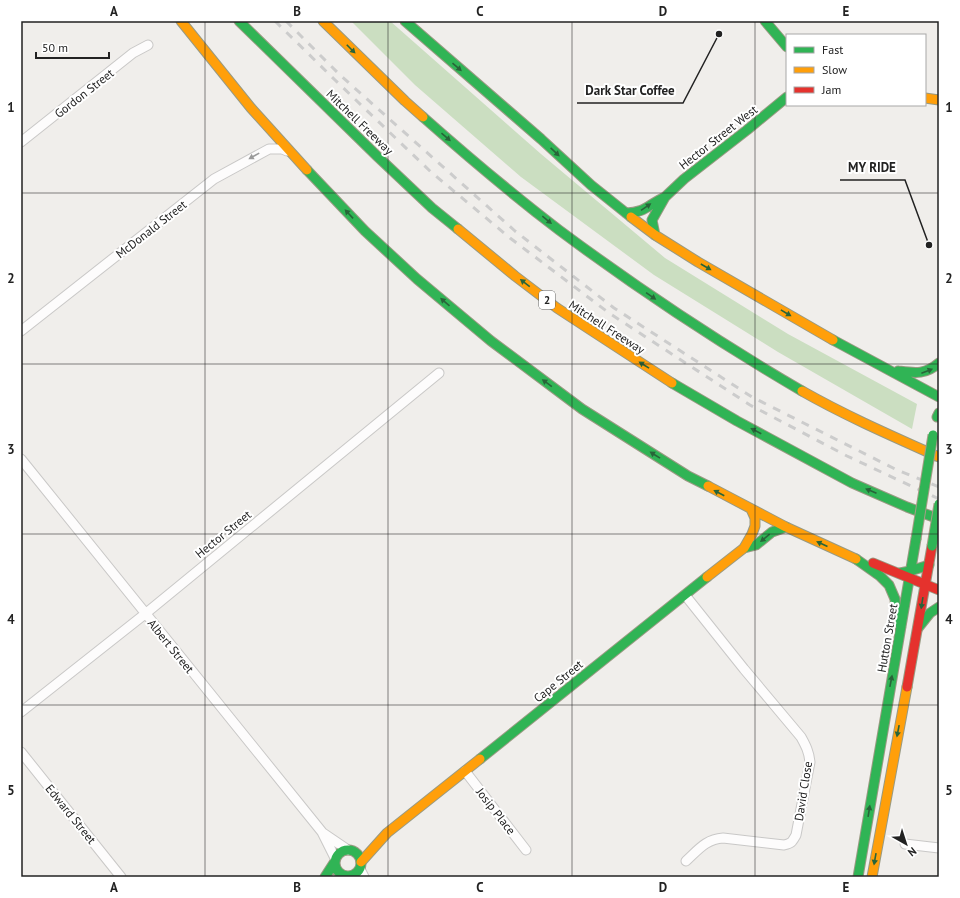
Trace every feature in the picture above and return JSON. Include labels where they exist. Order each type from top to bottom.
[{"type":"main road","points":[[181,21],[290,152],[365,231],[417,279],[491,342],[582,409],[688,476],[786,527],[857,560],[878,573],[887,581],[892,589],[896,601],[896,615],[901,627]]},
{"type":"main road","name":"Mitchell Freeway","points":[[239,21],[432,208],[515,276],[557,308],[688,393],[737,421],[852,483],[939,519]]},
{"type":"main road","points":[[324,21],[405,101],[455,145],[558,229],[610,267],[664,305],[715,338],[830,407],[939,457]]},
{"type":"main road","points":[[404,21],[541,139],[591,185],[626,214],[655,235],[728,280],[753,293],[811,328],[937,395]]},
{"type":"main road","points":[[765,21],[786,46]]},
{"type":"main road","points":[[424,28],[427,41]]},
{"type":"main road","name":"Hector Street West","points":[[655,235],[652,220],[665,197],[684,179],[786,98]]},
{"type":"main road","points":[[926,98],[939,100]]},
{"type":"main road","name":"Hector Street West","points":[[626,214],[644,210],[656,201],[665,197]]},
{"type":"main road","points":[[886,369],[918,374],[934,368],[939,363]]},
{"type":"main road","name":"Hutton Street","points":[[858,877],[939,404]]},
{"type":"main road","points":[[872,877],[926,584],[939,504]]},
{"type":"main road","name":"Cape Street","points":[[357,848],[387,833],[744,548],[753,534],[756,524],[756,519],[751,509]]},
{"type":"main road","name":"Cape Street","points":[[744,548],[756,545],[772,532],[786,527]]},
{"type":"main road","points":[[857,560],[869,561],[900,573],[911,573],[929,565]]},
{"type":"main road","points":[[911,573],[926,584],[939,590]]},
{"type":"main road","points":[[918,628],[927,616],[939,607]]},
{"type":"main road","name":"Cape Street","points":[[362,869],[387,833]]},
{"type":"main road","points":[[325,877],[338,854],[343,851],[357,848],[357,854],[360,858],[362,869],[357,874],[347,877],[336,871],[335,861]]},
{"type":"street","name":"Gordon Street","points":[[21,142],[133,54],[148,45]]},
{"type":"street","name":"McDonald Street","points":[[21,331],[214,179],[269,149],[282,149],[290,152]]},
{"type":"street","name":"Hector Street","points":[[21,712],[145,614],[439,373]]},
{"type":"street","name":"Albert Street","points":[[21,459],[322,832],[335,861]]},
{"type":"street","name":"David Close","points":[[685,595],[806,745],[810,762],[796,835],[793,842],[784,845],[716,838],[707,842],[686,861]]},
{"type":"street","name":"Edward Street","points":[[21,752],[121,877]]},
{"type":"street","name":"Josip Place","points":[[465,771],[526,850]]},
{"type":"street","name":"Albert Street","points":[[322,832],[357,848]]},
{"type":"street","points":[[905,844],[939,848]]},
{"type":"green space","points":[[351,21],[390,21],[541,154],[665,258],[788,334],[917,404],[912,429],[778,352],[654,275],[521,177],[415,85]]},
{"type":"railway","points":[[275,21],[431,172],[510,238],[609,313],[750,405],[847,456],[939,499]]},
{"type":"railway","points":[[286,21],[340,75],[515,231],[614,308],[752,397],[897,470],[939,487]]},
{"type":"traffic: fast","points":[[239,21],[377,156],[432,208],[458,229]]},
{"type":"traffic: fast","points":[[405,21],[541,139],[591,185],[631,217]]},
{"type":"traffic: fast","points":[[765,21],[786,46]]},
{"type":"traffic: fast","points":[[655,235],[652,220],[665,197],[684,179],[786,98]]},
{"type":"traffic: fast","points":[[423,117],[507,189],[588,252],[709,334],[802,391]]},
{"type":"traffic: fast","points":[[307,170],[365,231],[417,279],[491,341],[582,409],[688,476],[708,486]]},
{"type":"traffic: fast","points":[[626,213],[642,210],[665,197]]},
{"type":"traffic: fast","points":[[833,340],[939,397]]},
{"type":"traffic: fast","points":[[898,371],[915,373],[929,370],[939,363]]},
{"type":"traffic: fast","points":[[672,383],[737,421],[852,483],[939,519]]},
{"type":"traffic: fast","points":[[937,417],[939,413]]},
{"type":"traffic: fast","points":[[916,539],[933,435]]},
{"type":"traffic: fast","points":[[932,546],[939,504]]},
{"type":"traffic: fast","points":[[744,548],[756,545],[772,532],[786,527]]},
{"type":"traffic: fast","points":[[858,877],[916,539]]},
{"type":"traffic: fast","points":[[856,559],[880,576],[889,585],[895,599],[896,615],[901,627]]},
{"type":"traffic: fast","points":[[900,573],[929,565]]},
{"type":"traffic: fast","points":[[480,759],[707,577]]},
{"type":"traffic: fast","points":[[918,628],[930,613],[939,607]]},
{"type":"traffic: fast","points":[[348,850],[357,854],[361,863],[357,872],[348,876],[339,872],[335,863],[339,854],[348,850]]},
{"type":"traffic: fast","points":[[325,877],[334,863]]},
{"type":"traffic: slow","points":[[181,21],[251,108],[307,170]]},
{"type":"traffic: slow","points":[[323,21],[423,117]]},
{"type":"traffic: slow","points":[[926,98],[939,100]]},
{"type":"traffic: slow","points":[[631,217],[655,235],[698,262],[833,340]]},
{"type":"traffic: slow","points":[[458,229],[557,308],[672,383]]},
{"type":"traffic: slow","points":[[802,391],[852,417],[939,457]]},
{"type":"traffic: slow","points":[[708,486],[786,527],[856,559]]},
{"type":"traffic: slow","points":[[707,577],[744,548],[755,526],[755,518],[751,509]]},
{"type":"traffic: slow","points":[[872,877],[907,687]]},
{"type":"traffic: slow","points":[[361,862],[387,833],[480,759]]},
{"type":"traffic: jam","points":[[907,687],[932,546]]},
{"type":"traffic: jam","points":[[873,563],[939,590]]},
{"type":"place","name":"Dark Star Coffee","points":[[719,34]]},
{"type":"place","name":"MY RIDE","points":[[929,245]]}]
